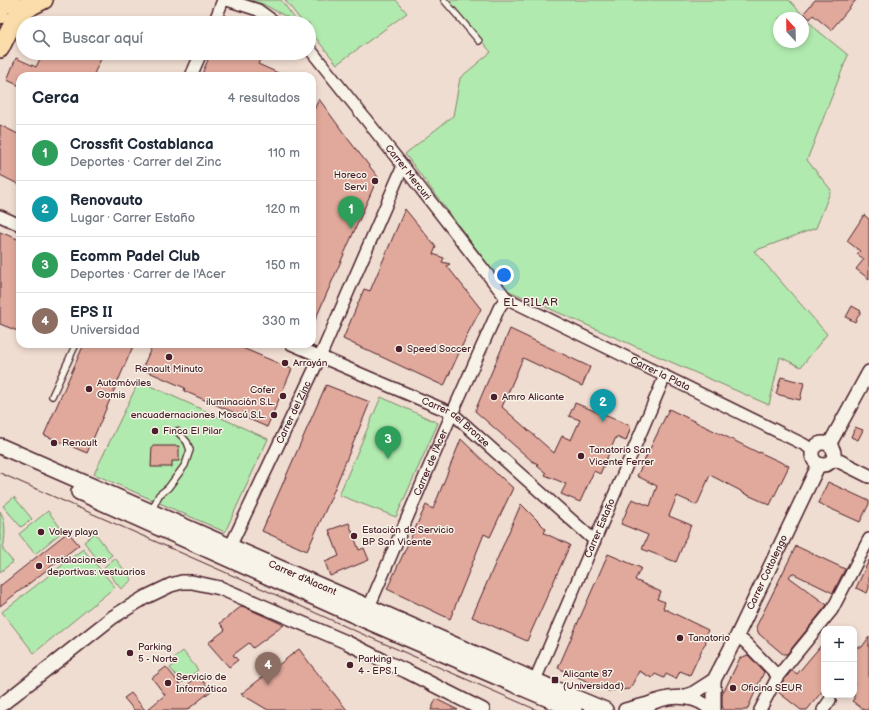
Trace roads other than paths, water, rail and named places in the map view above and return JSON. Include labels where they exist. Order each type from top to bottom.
[{"type":"main road","points":[[4,0],[9,4],[17,6],[38,3]]},
{"type":"main road","points":[[19,16],[38,3]]},
{"type":"main road","points":[[0,49],[16,18]]},
{"type":"main road","name":"Carrer d'Alacant","points":[[0,446],[605,710]]},
{"type":"main road","name":"Carrer d'Alacant","points":[[0,457],[367,621],[574,710]]},
{"type":"street","points":[[217,16],[223,0]]},
{"type":"street","points":[[227,0],[258,10],[266,16]]},
{"type":"street","name":"Carrer Mercuri","points":[[316,57],[506,298]]},
{"type":"street","points":[[193,72],[198,60]]},
{"type":"street","name":"Carrer del Zinc","points":[[230,547],[320,357],[403,166]]},
{"type":"street","points":[[0,216],[16,223]]},
{"type":"street","name":"Carrer la Plata","points":[[506,298],[813,450]]},
{"type":"street","name":"Carrer de l'Acer","points":[[369,608],[452,413],[499,308],[506,298]]},
{"type":"street","name":"Carrer del Bronze","points":[[300,348],[452,413],[595,541]]},
{"type":"street","points":[[829,445],[869,372]]},
{"type":"street","name":"Carrer Estaño","points":[[535,680],[665,376]]},
{"type":"street","points":[[826,443],[829,445],[834,451],[833,458],[829,463],[819,464],[814,460],[812,453],[813,450],[820,444],[826,443]]},
{"type":"street","points":[[833,458],[869,476]]},
{"type":"street","name":"Carrer Cottolengo","points":[[714,680],[737,636],[819,464]]},
{"type":"street","points":[[760,710],[778,676],[832,610],[869,539]]},
{"type":"street","points":[[0,706],[112,617],[144,598],[171,585],[182,582],[192,582],[220,588],[346,642],[483,710]]},
{"type":"street","points":[[737,636],[746,643],[778,676]]},
{"type":"street","points":[[682,698],[692,694],[714,680]]},
{"type":"street","points":[[714,680],[714,710]]},
{"type":"street","points":[[625,710],[648,706],[668,697],[691,698],[708,707],[710,710]]},
{"type":"street","points":[[823,710],[830,700]]},
{"type":"lane","points":[[444,0],[478,42]]},
{"type":"lane","points":[[52,396],[74,348]]},
{"type":"lane","points":[[150,512],[159,495],[168,488],[185,465],[190,450],[187,442],[177,431]]},
{"type":"tram line","points":[[0,473],[537,710]]},
{"type":"place","name":"Horeco Servi","points":[[375,181]]},
{"type":"place","name":"Crossfit Costablanca","points":[[351,229]]},
{"type":"place","name":"Speed Soccer","points":[[399,349]]},
{"type":"place","name":"Renault Minuto","points":[[169,357]]},
{"type":"place","name":"Arrayán","points":[[285,363]]},
{"type":"place","name":"Automóviles Gomis","points":[[89,389]]},
{"type":"place","name":"Cofer iluminación S.L.","points":[[283,396]]},
{"type":"place","name":"Amro Alicante","points":[[494,397]]},
{"type":"place","name":"encuadernaciones Moscú S.L.","points":[[274,415]]},
{"type":"place","name":"Renovauto","points":[[603,422]]},
{"type":"place","name":"Finca El Pilar","points":[[155,431]]},
{"type":"place","name":"Renault","points":[[54,443]]},
{"type":"place","name":"Tanatorio San Vicente Ferrer","points":[[581,456]]},
{"type":"place","name":"Ecomm Padel Club","points":[[388,459]]},
{"type":"place","name":"Voley playa","points":[[41,532]]},
{"type":"place","name":"Estación de Servicio BP San Vicente","points":[[354,536]]},
{"type":"place","name":"Instalaciones deportivas: vestuarios","points":[[39,566]]},
{"type":"place","name":"Tanatorio","points":[[680,638]]},
{"type":"place","name":"Parking 5 - Norte","points":[[130,653]]},
{"type":"place","name":"Parking 4 - EPS I","points":[[350,665]]},
{"type":"place","name":"Alicante 87 (Universidad)","points":[[555,680]]},
{"type":"place","name":"Servicio de Informática","points":[[168,683]]},
{"type":"place","name":"EPS II","points":[[268,685]]},
{"type":"place","name":"Oficina SEUR","points":[[733,688]]},
{"type":"district","name":"EL PILAR","points":[[531,302]]}]
